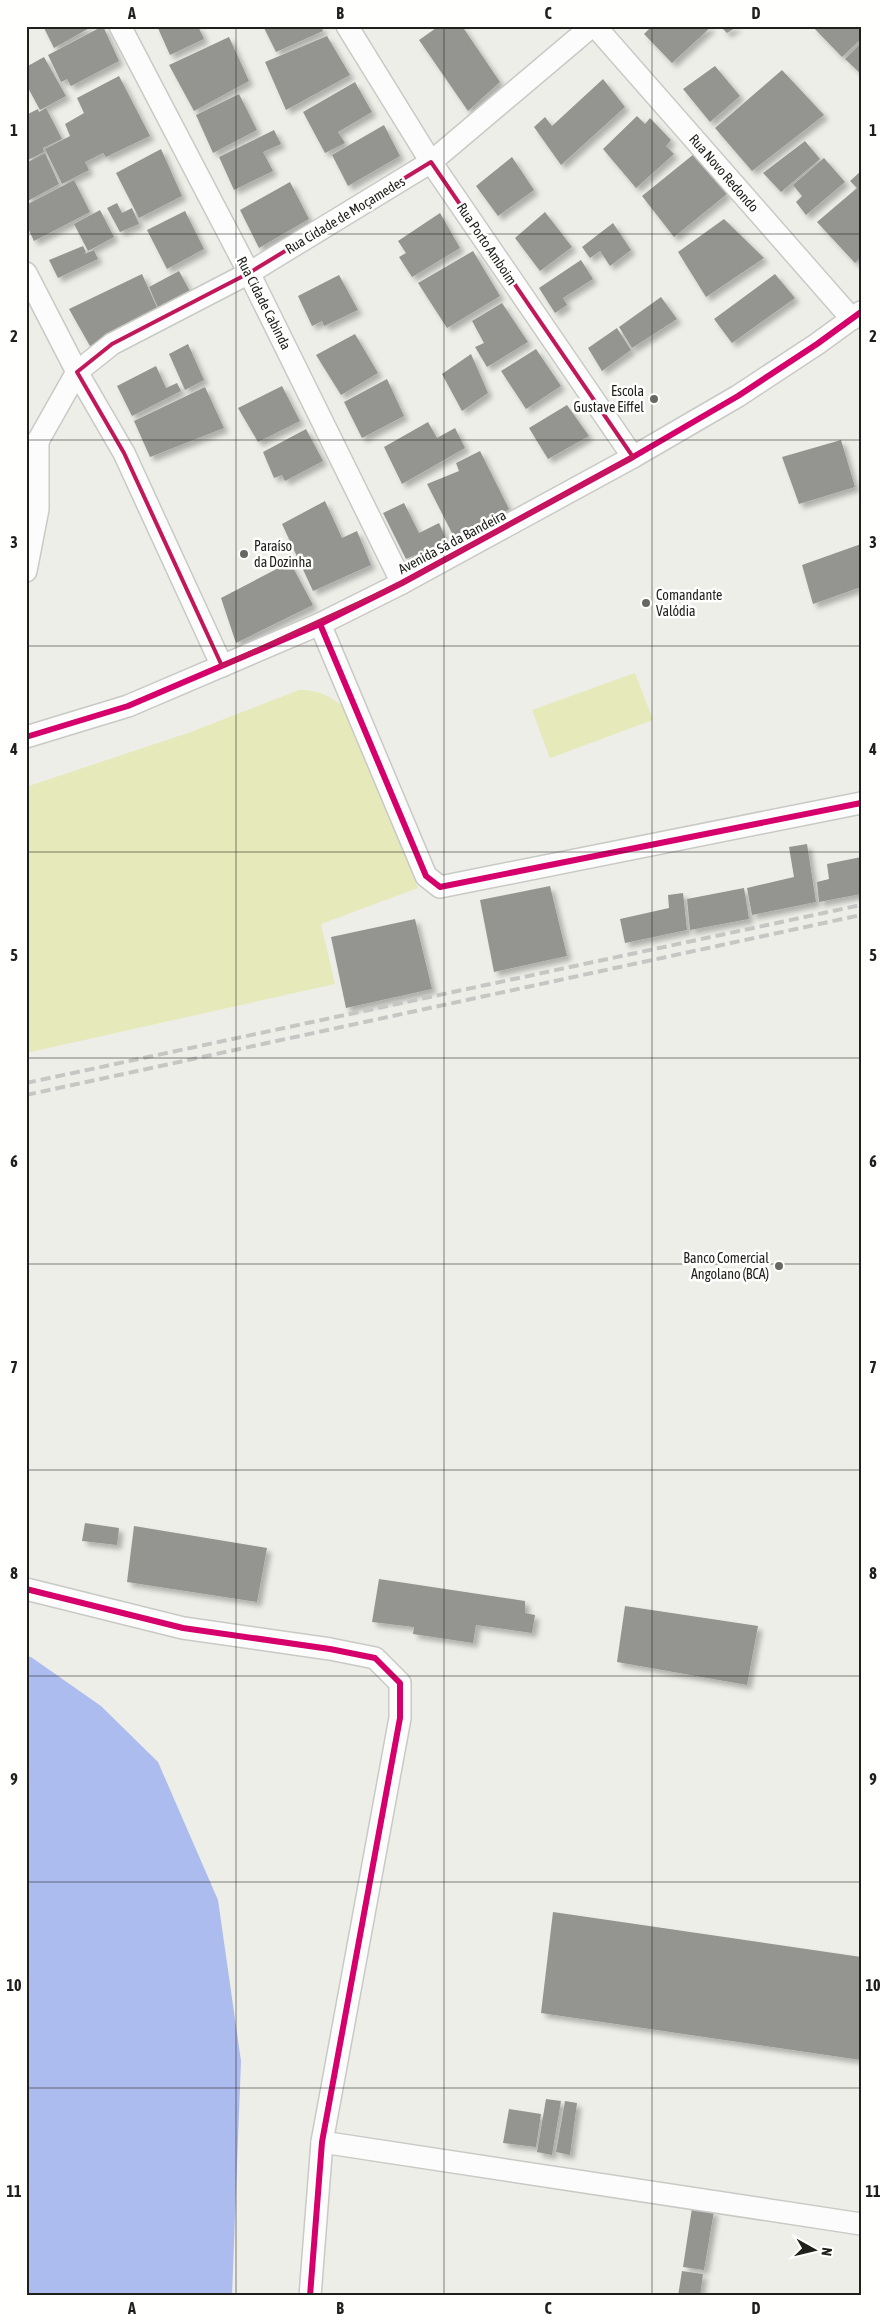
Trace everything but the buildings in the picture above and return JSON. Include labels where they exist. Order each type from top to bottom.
[{"type":"street","name":"Rua Cidade Cabinda","points":[[120,26],[249,273],[402,583]]},
{"type":"street","name":"Rua Porto Amboim","points":[[346,26],[431,162],[634,457]]},
{"type":"street","name":"Rua Cidade de Moçamedes","points":[[77,372],[112,344],[249,273],[431,162],[594,26]]},
{"type":"street","name":"Rua Novo Redondo","points":[[594,26],[856,316]]},
{"type":"street","points":[[26,273],[77,372],[124,453],[222,666]]},
{"type":"street","name":"Avenida Sá da Bandeira","points":[[26,736],[128,706],[320,624],[402,583],[634,457],[738,396],[856,316]]},
{"type":"street","points":[[26,571],[38,509],[32,446],[77,372]]},
{"type":"street","points":[[320,624],[426,876],[440,887],[861,803]]},
{"type":"street","points":[[26,1589],[183,1628],[330,1649],[375,1658],[400,1683],[400,1718],[322,2142],[310,2296]]},
{"type":"street","points":[[322,2142],[861,2224]]},
{"type":"highlighted area","points":[[431,162],[633,457],[402,583],[222,666],[124,453],[77,372],[112,344],[249,273]]},
{"type":"green space","points":[[635,673],[653,720],[550,758],[532,710]]},
{"type":"green space","points":[[299,690],[314,691],[326,695],[348,711],[418,888],[321,924],[335,984],[26,1053],[26,787],[188,733]]},
{"type":"water","points":[[26,1656],[31,1657],[101,1706],[158,1762],[218,1900],[241,2061],[232,2296],[26,2296]]},
{"type":"railway","points":[[26,1083],[861,905]]},
{"type":"railway","points":[[26,1095],[861,915]]},
{"type":"cycle path","points":[[26,737],[128,706],[320,624],[402,583],[633,457],[738,396],[817,344],[861,312]]},
{"type":"cycle path","points":[[320,624],[426,876],[440,887],[861,803]]},
{"type":"cycle path","points":[[26,1589],[183,1628],[330,1649],[375,1658],[400,1683],[400,1718],[322,2142],[310,2296]]},
{"type":"place","name":"Escola Gustave Eiffel","points":[[654,399]]},
{"type":"place","name":"Paraíso da Dozinha","points":[[244,554]]},
{"type":"place","name":"Comandante Valódia","points":[[646,603]]},
{"type":"place","name":"Banco Comercial Angolano (BCA)","points":[[779,1266]]}]
